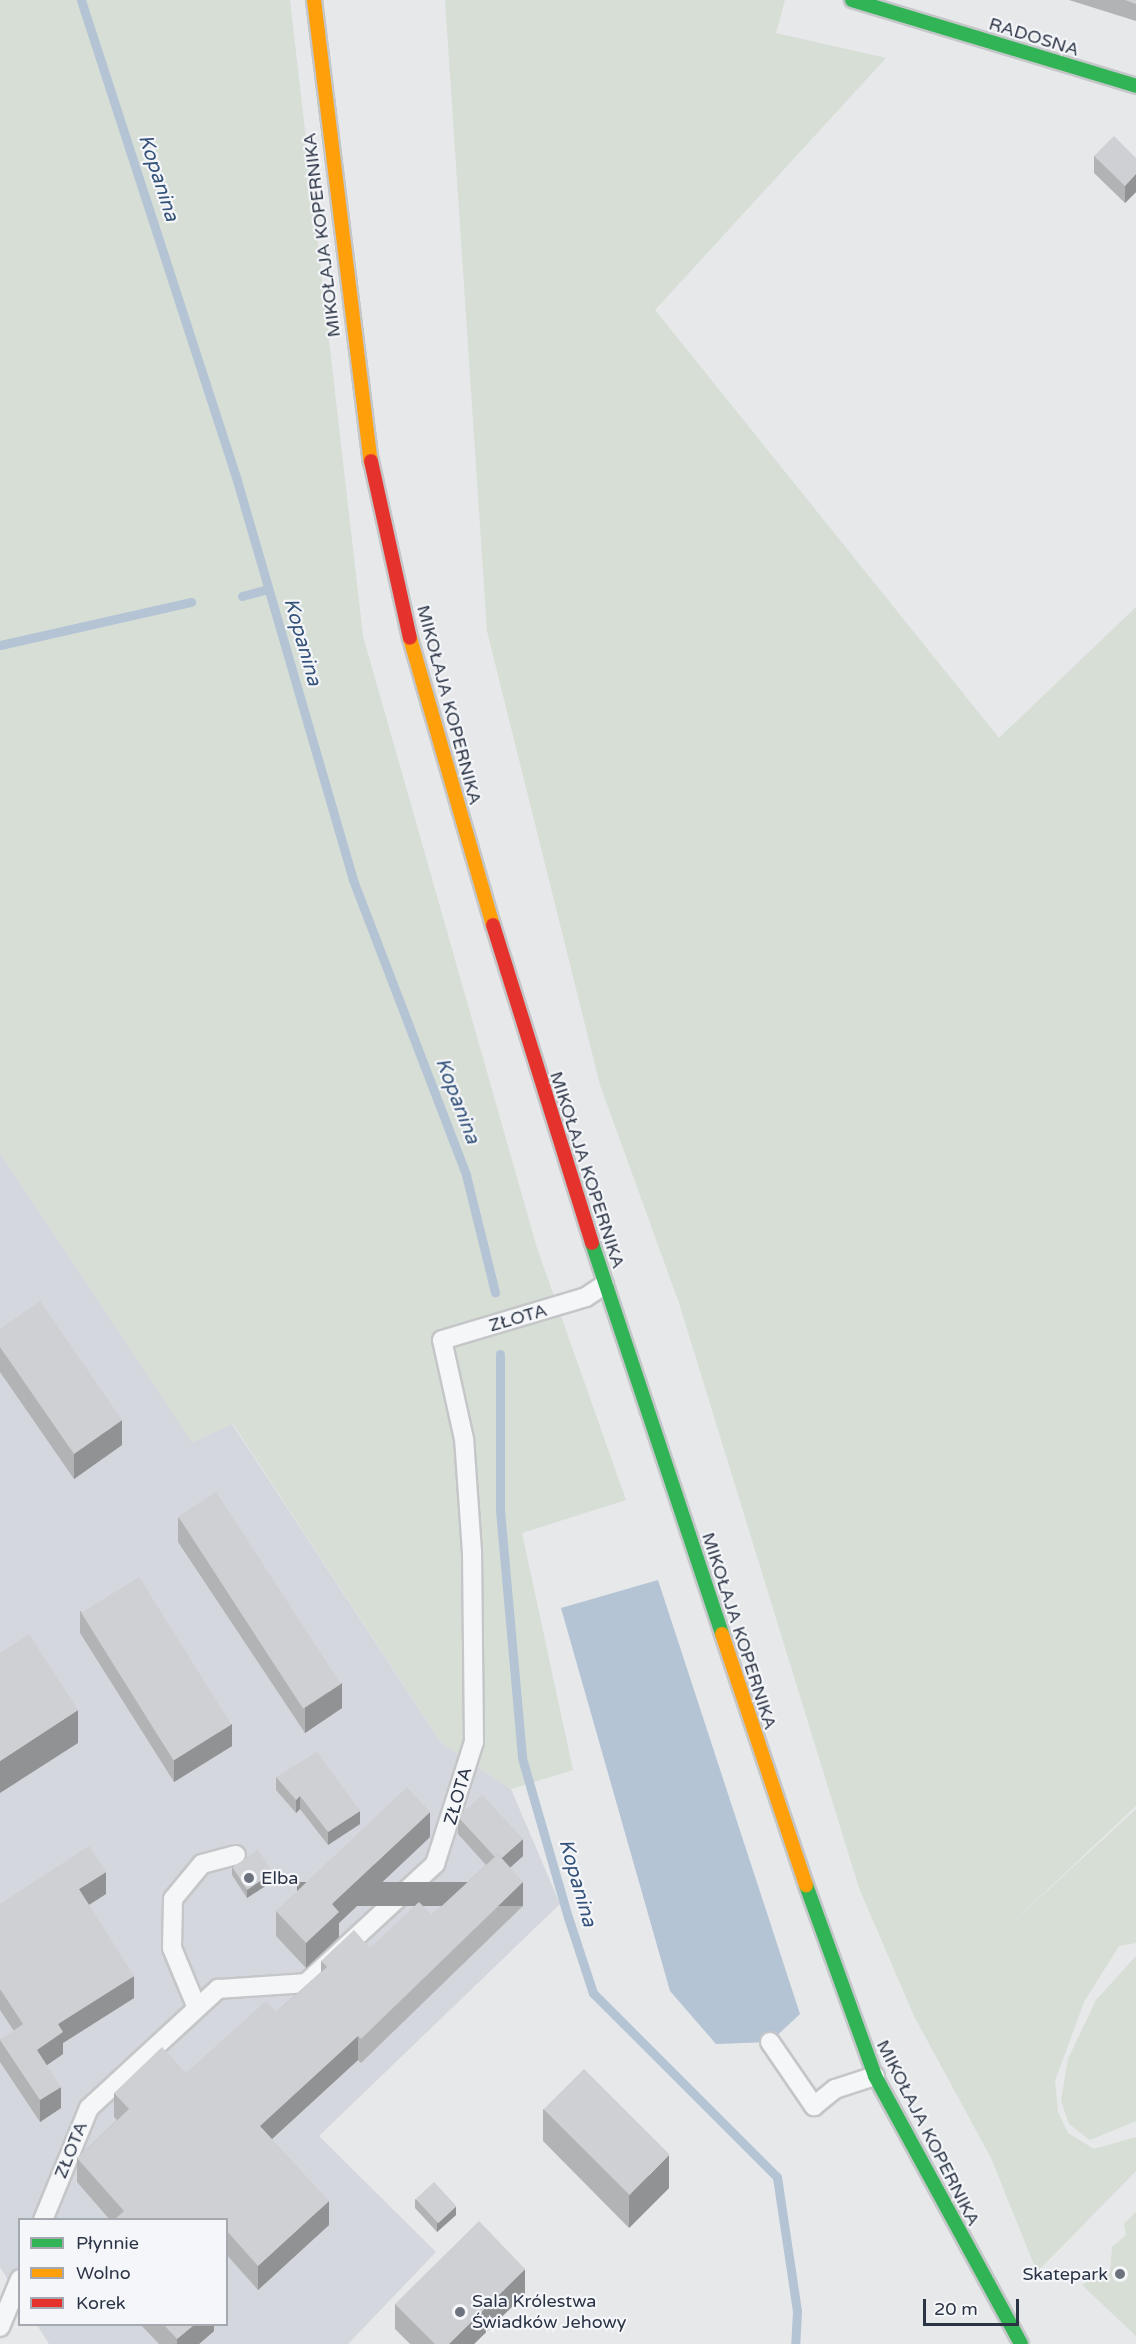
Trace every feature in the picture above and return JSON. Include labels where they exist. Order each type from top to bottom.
[{"type":"street","name":"MIKOŁAJA KOPERNIKA","points":[[314,0],[367,442],[414,656],[604,1285],[838,1983],[875,2076],[994,2302],[1021,2344]]},
{"type":"street","name":"RADOSNA","points":[[852,0],[1136,86]]},
{"type":"street","name":"MIKOŁAJA KOPERNIKA","points":[[994,2302],[997,2334]]},
{"type":"lane","name":"ZŁOTA","points":[[45,2218],[89,2108],[197,2008],[218,1989],[306,1983],[435,1864],[474,1742],[472,1552],[465,1450],[442,1340],[586,1297],[604,1285]]},
{"type":"lane","points":[[197,2008],[172,1948],[173,1899],[202,1864],[236,1855]]},
{"type":"lane","points":[[770,2042],[814,2106],[835,2090],[875,2076]]},
{"type":"lane","points":[[0,2327],[18,2284]]},
{"type":"shaded area","points":[[0,0],[290,0],[363,636],[537,1248],[626,1500],[522,1533],[573,1770],[511,1789],[441,1742],[233,1424],[192,1442],[0,1153]]},
{"type":"shaded area","points":[[445,0],[785,0],[776,33],[886,58],[655,310],[999,738],[1136,607],[1136,1806],[1010,1925],[1136,1809],[1136,1943],[1119,1946],[1084,2002],[1055,2081],[1058,2112],[1068,2133],[1094,2149],[1136,2137],[1136,2171],[1037,2272],[991,2158],[914,2016],[859,1888],[679,1303],[600,1085],[487,631]]},
{"type":"shaded area","points":[[0,1153],[192,1442],[232,1424],[441,1742],[511,1789],[560,1904],[319,2136],[436,2252],[348,2344],[49,2344],[38,2326],[228,2326],[228,2218],[18,2218],[18,2296],[0,2267]]},
{"type":"shaded area","points":[[1136,1956],[1136,2121],[1090,2140],[1069,2124],[1061,2101],[1068,2059],[1096,2000]]},
{"type":"shaded area","name":"Skatepark","points":[[1136,2212],[1136,2336],[1082,2285],[1098,2274],[1110,2273],[1112,2247],[1126,2235],[1124,2224]]},
{"type":"water","points":[[658,1580],[800,2014],[770,2042],[716,2044],[670,1991],[561,1608]]},
{"type":"building","points":[[1114,136],[1136,158],[1136,174],[1125,186],[1094,156]]},
{"type":"building","points":[[40,1301],[122,1420],[74,1454],[0,1347],[0,1329]]},
{"type":"building","points":[[216,1492],[341,1684],[303,1709],[178,1517]]},
{"type":"building","points":[[139,1577],[231,1725],[174,1761],[81,1613]]},
{"type":"building","points":[[29,1634],[78,1710],[0,1761],[0,1653]]},
{"type":"building","points":[[317,1752],[360,1811],[328,1832],[300,1796],[296,1800],[276,1777]]},
{"type":"building","points":[[407,1787],[430,1812],[332,1904],[339,1912],[306,1943],[276,1911]]},
{"type":"building","points":[[482,1795],[523,1839],[502,1858],[498,1854],[495,1857],[458,1817]]},
{"type":"building","points":[[89,1846],[106,1872],[79,1889],[134,1976],[58,2024],[63,2032],[37,2050],[61,2087],[40,2100],[0,2040],[23,2024],[0,1989],[0,1904]]},
{"type":"building","points":[[258,1850],[273,1872],[247,1890],[232,1867]]},
{"type":"building","points":[[498,1854],[523,1882],[361,2039],[358,2036],[260,2126],[329,2201],[258,2266],[228,2232],[228,2218],[116,2218],[124,2211],[77,2158],[129,2109],[114,2093],[162,2047],[186,2073],[266,2001],[276,2012],[327,1967],[321,1961],[354,1930],[370,1948],[419,1902],[432,1915]]},
{"type":"building","points":[[584,2069],[670,2155],[629,2195],[544,2109]]},
{"type":"building","points":[[434,2182],[457,2206],[438,2223],[416,2199]]},
{"type":"building","name":"Sala Królestwa Świadków Jehowy","points":[[479,2221],[525,2269],[449,2344],[435,2344],[395,2304]]},
{"type":"building","points":[[165,2326],[193,2326],[177,2339]]},
{"type":"waterway","name":"Kopanina","points":[[81,0],[236,477],[353,880],[466,1175],[495,1292]]},
{"type":"waterway","points":[[242,596],[268,589]]},
{"type":"waterway","points":[[0,645],[191,602]]},
{"type":"waterway","name":"Kopanina","points":[[500,1354],[500,1510],[522,1758],[568,1917],[593,1993],[777,2177],[797,2311],[795,2344]]},
{"type":"traffic: fast","points":[[852,0],[1136,86]]},
{"type":"traffic: fast","points":[[592,1243],[722,1634]]},
{"type":"traffic: fast","points":[[806,1885],[875,2076],[1021,2344]]},
{"type":"traffic: slow","points":[[314,0],[371,461]]},
{"type":"traffic: slow","points":[[410,638],[493,925]]},
{"type":"traffic: slow","points":[[722,1634],[806,1885]]},
{"type":"traffic: jam","points":[[371,461],[410,638]]},
{"type":"traffic: jam","points":[[493,925],[592,1243]]},
{"type":"place","name":"Elba","points":[[249,1878]]},
{"type":"place","name":"Skatepark","points":[[1120,2274]]},
{"type":"place","name":"Sala Królestwa Świadków Jehowy","points":[[460,2312]]}]
